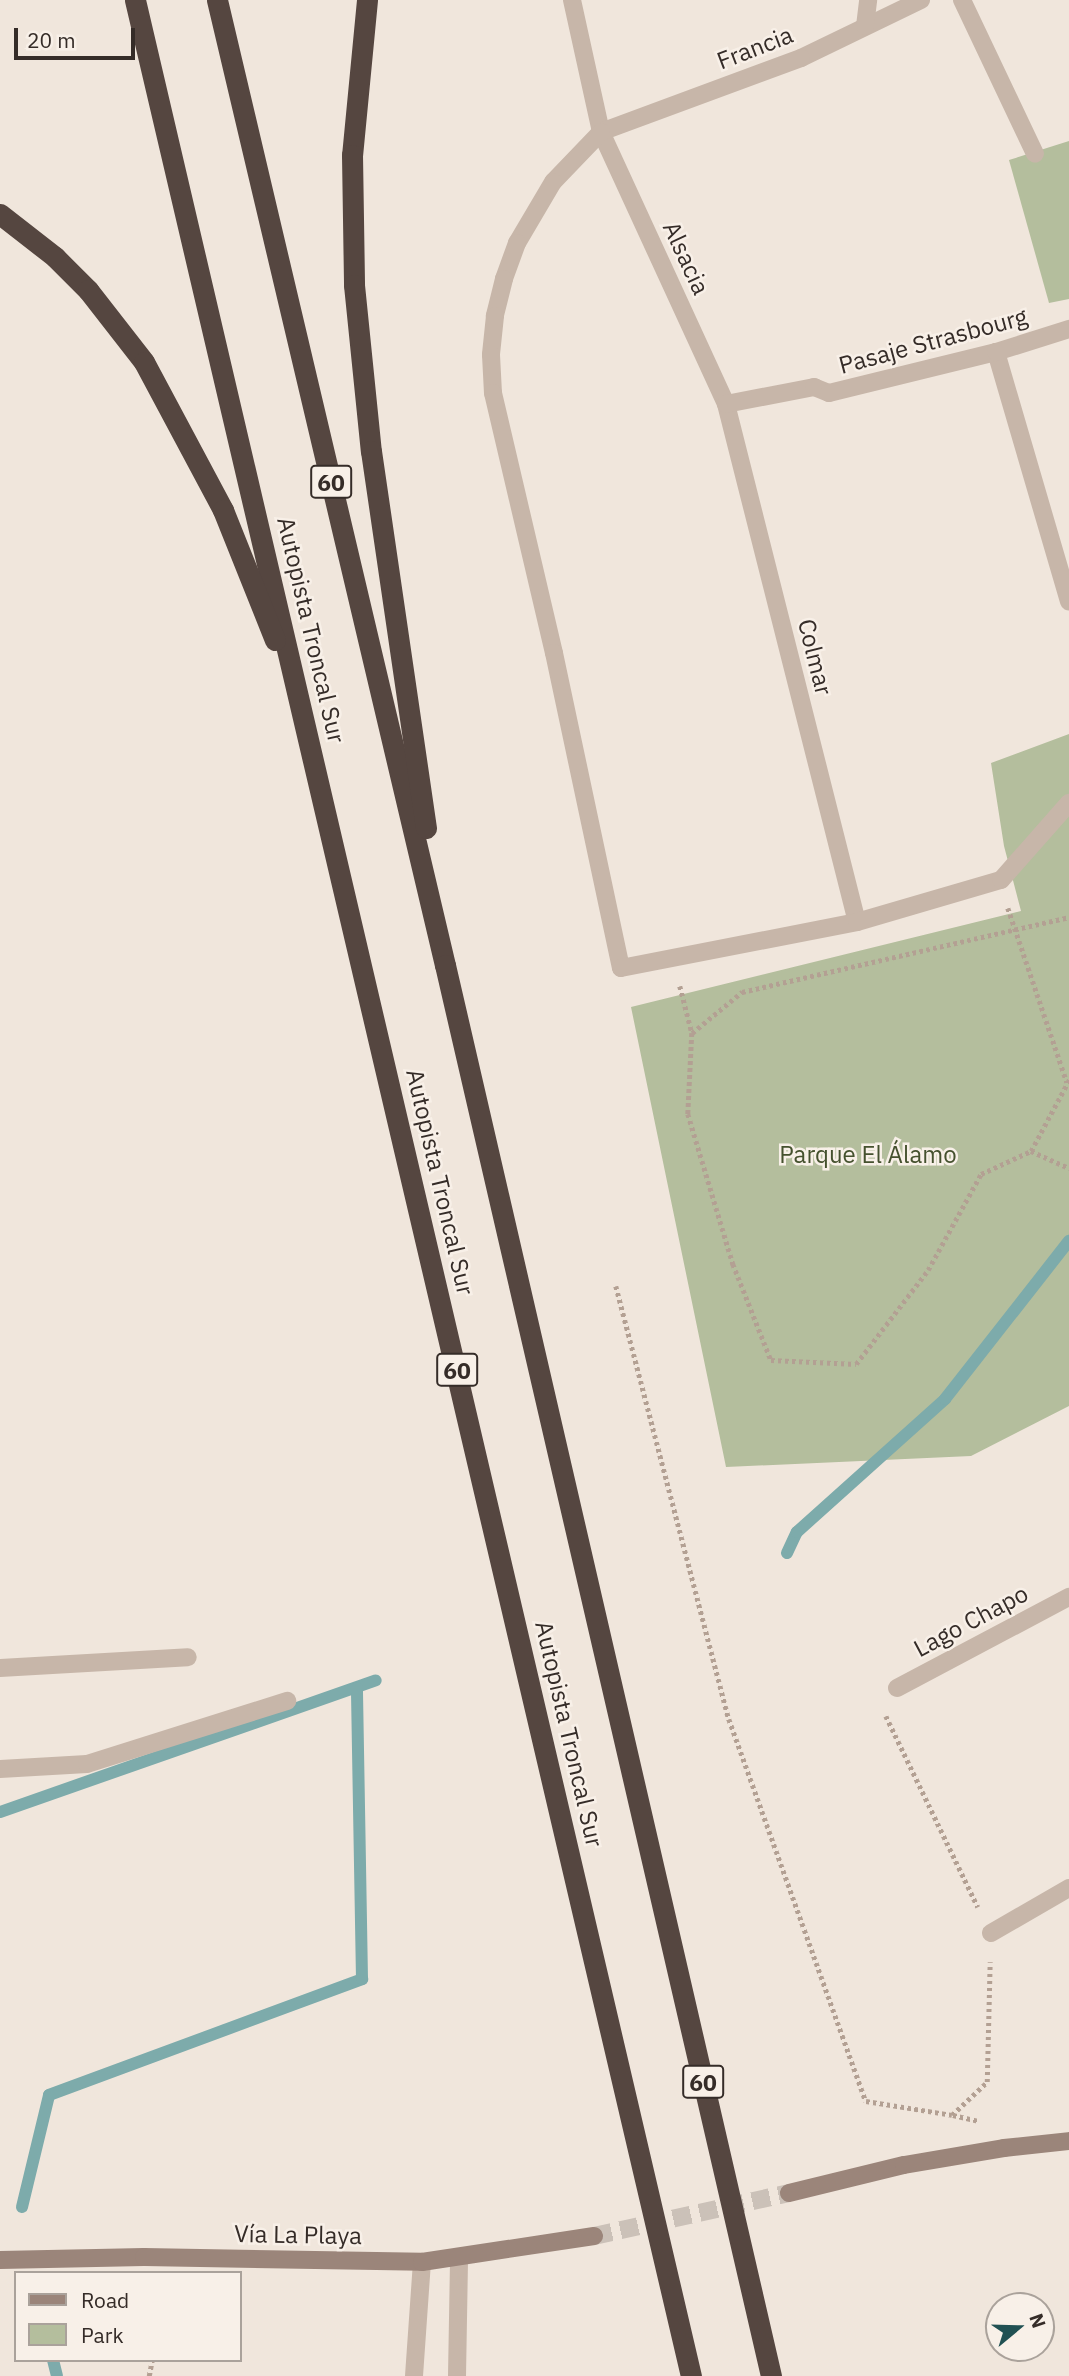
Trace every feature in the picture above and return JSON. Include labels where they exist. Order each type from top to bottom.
[{"type":"highway","name":"Autopista Troncal Sur","points":[[135,0],[691,2376]]},
{"type":"highway","name":"60","points":[[218,0],[445,965],[771,2376]]},
{"type":"highway","points":[[367,0],[352,155],[354,285],[371,451],[445,965]]},
{"type":"highway","points":[[0,214],[55,257],[88,290],[144,362],[223,510],[302,708]]},
{"type":"main road","points":[[789,2193],[904,2165],[1004,2148],[1069,2141]]},
{"type":"main road","name":"Vía La Playa","points":[[0,2260],[144,2257],[422,2262],[594,2236]]},
{"type":"street","name":"Alsacia","points":[[572,0],[601,132],[726,404]]},
{"type":"street","points":[[865,26],[868,0]]},
{"type":"street","name":"Francia","points":[[601,132],[801,58],[921,0]]},
{"type":"street","points":[[962,0],[1035,154]]},
{"type":"street","points":[[601,132],[553,182],[517,243],[495,316],[493,393],[554,653],[621,968],[857,922],[1001,880],[1069,803]]},
{"type":"street","name":"Pasaje Strasbourg","points":[[726,404],[814,387],[830,393],[996,352],[1069,329]]},
{"type":"street","points":[[996,352],[1069,602]]},
{"type":"street","name":"Colmar","points":[[726,404],[857,922]]},
{"type":"street","name":"Lago Chapo","points":[[897,1688],[1069,1597]]},
{"type":"street","points":[[0,1668],[188,1657]]},
{"type":"street","points":[[0,1769],[87,1765],[287,1701]]},
{"type":"street","points":[[991,1933],[1069,1888]]},
{"type":"street","points":[[457,2376],[459,2258]]},
{"type":"street","points":[[414,2376],[422,2262]]},
{"type":"path","points":[[674,958],[692,1033],[688,1114],[733,1264],[771,1360],[856,1364],[928,1270],[981,1174],[1031,1151],[1068,1082],[1013,929],[1001,880]]},
{"type":"path","points":[[692,1033],[742,992],[1069,917]]},
{"type":"path","points":[[1031,1151],[1069,1168]]},
{"type":"path","points":[[616,1286],[729,1719],[866,2101],[952,2115],[986,2082],[991,1933],[881,1706],[897,1688]]},
{"type":"green space","points":[[1069,141],[1069,299],[1049,303],[1009,160]]},
{"type":"green space","name":"Parque El Álamo","points":[[1069,734],[1069,1406],[971,1456],[726,1467],[631,1007],[1021,911],[1004,846],[991,763]]},
{"type":"waterway","points":[[787,1553],[797,1532],[945,1399],[1069,1241]]},
{"type":"waterway","points":[[0,1812],[376,1680]]},
{"type":"waterway","points":[[22,2207],[49,2095],[362,1979],[357,1688]]},
{"type":"waterway","points":[[54,2362],[57,2376]]},
{"type":"tunnel","points":[[594,2236],[789,2193]]}]
